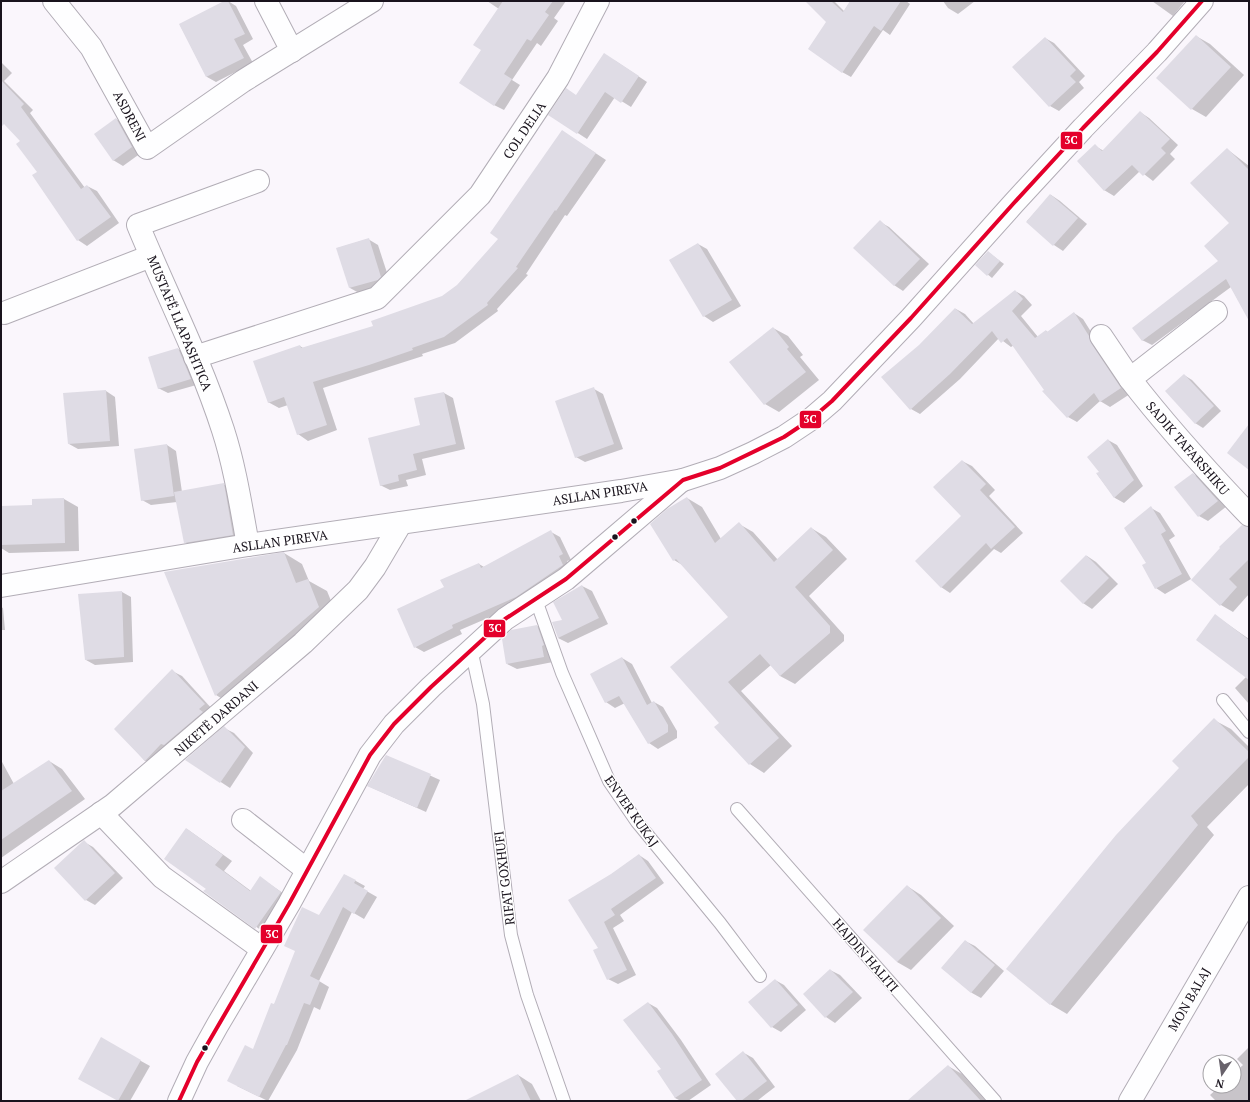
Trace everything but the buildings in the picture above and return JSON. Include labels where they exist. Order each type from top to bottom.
[{"type":"street","name":"ASDRENI","points":[[54,1],[91,47],[147,148],[243,81],[372,1]]},
{"type":"street","points":[[266,1],[292,51]]},
{"type":"street","name":"COL DELIA","points":[[195,357],[377,298],[480,195],[558,78],[598,1]]},
{"type":"street","name":"ASLLAN PIREVA","points":[[1,586],[248,545],[621,491],[683,480],[720,468],[753,453],[784,437],[811,419],[832,401],[911,318],[1040,174],[1157,52],[1202,1]]},
{"type":"street","name":"MUSTAFË LLAPASHTICA","points":[[248,545],[235,474],[224,431],[195,357],[138,225],[258,181]]},
{"type":"street","points":[[4,313],[151,256]]},
{"type":"street","points":[[1130,379],[1216,312]]},
{"type":"street","name":"SADIK TAFARSHIKU","points":[[1101,336],[1130,379],[1157,415],[1249,515]]},
{"type":"street","points":[[179,1101],[214,1032],[308,870],[370,755],[394,724],[471,649],[505,620],[536,600],[591,559],[683,480]]},
{"type":"street","name":"NIKETË DARDANI","points":[[1,882],[101,813],[165,762],[335,613],[358,590],[375,567],[401,524]]},
{"type":"street","points":[[101,813],[162,877],[262,949]]},
{"type":"street","points":[[242,820],[308,870]]},
{"type":"street","name":"MON BALAJ","points":[[1130,1101],[1249,898]]},
{"type":"lane","name":"ENVER KUKAJ","points":[[536,600],[562,673],[609,781],[637,822],[720,923],[760,976]]},
{"type":"lane","name":"RIFAT GOXHUFI","points":[[471,649],[483,704],[511,935],[527,995],[564,1101]]},
{"type":"lane","points":[[1223,700],[1249,732]]},
{"type":"lane","name":"HAJDIN HALITI","points":[[737,809],[995,1101]]},
{"type":"transit line","name":"3C","points":[[179,1101],[197,1062],[289,904],[370,755],[394,724],[431,687],[505,619],[566,579],[683,480],[720,468],[784,437],[811,419],[832,401],[911,318],[1013,204],[1083,128],[1157,52],[1202,1]]}]
